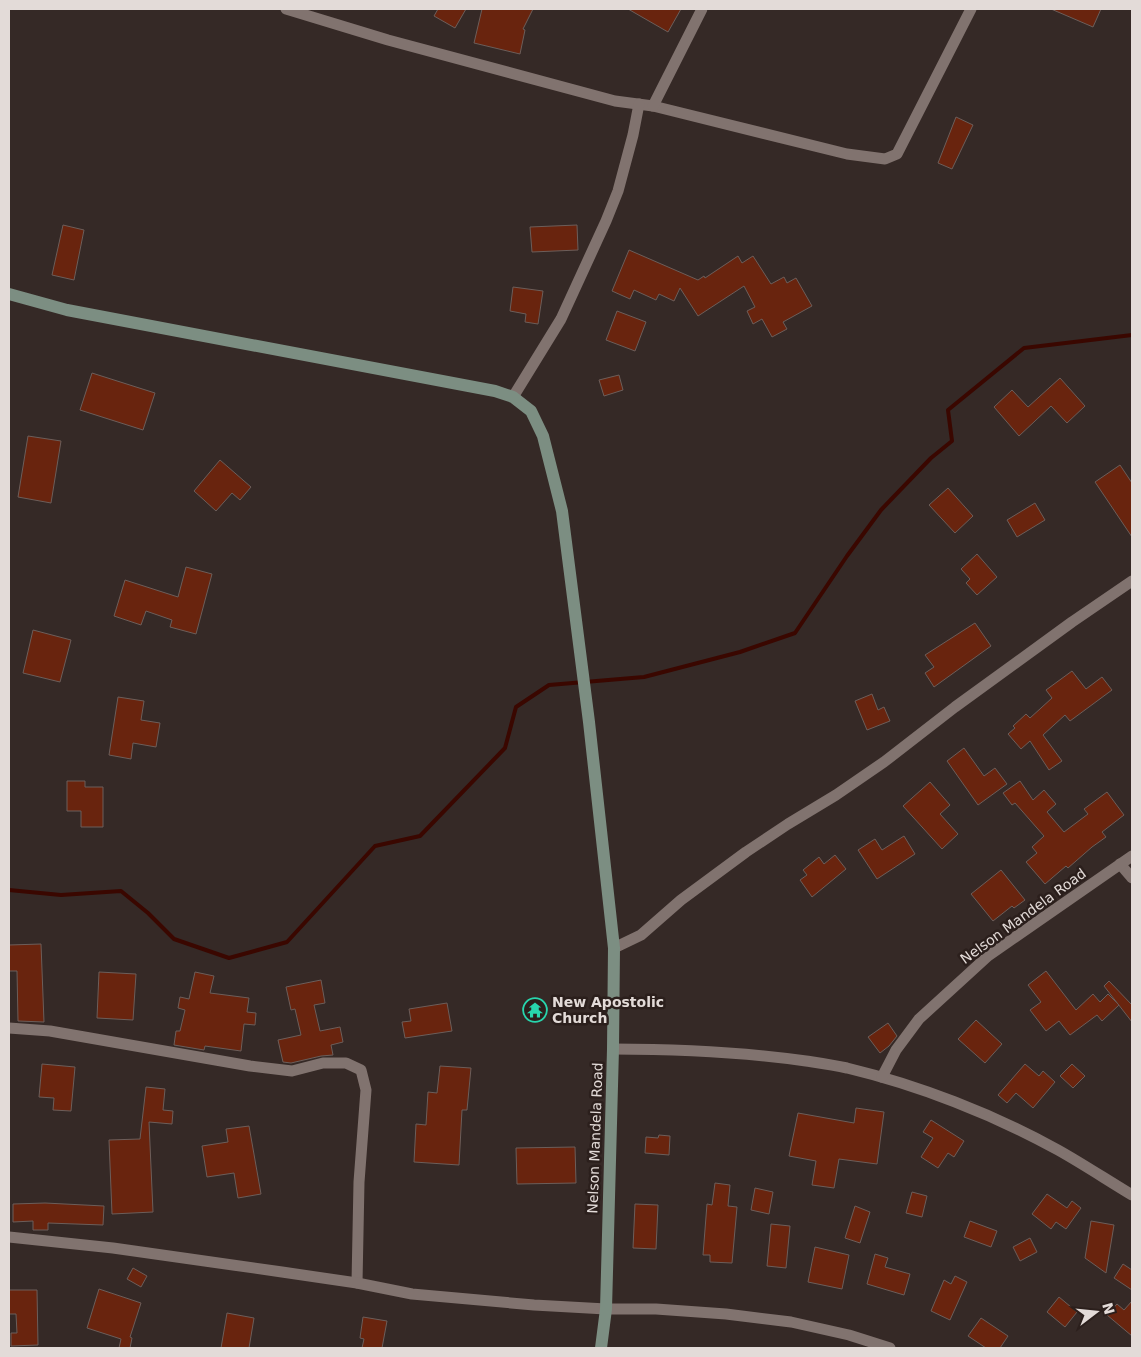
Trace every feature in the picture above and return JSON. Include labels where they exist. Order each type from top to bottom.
[{"type":"street","points":[[286,9],[445,56],[615,101],[653,106],[847,154],[885,159],[898,154],[971,9]]},
{"type":"street","points":[[653,106],[702,9]]},
{"type":"street","points":[[512,397],[561,319],[606,221],[618,191],[639,104]]},
{"type":"street","points":[[9,294],[67,310],[494,391],[512,397],[531,411],[544,436],[562,511],[575,610],[614,948],[613,1049]]},
{"type":"street","points":[[614,948],[641,935],[681,900],[746,852],[884,762],[1064,628],[1132,581]]},
{"type":"street","name":"Nelson Mandela Road","points":[[882,1077],[896,1050],[919,1018],[988,956],[1132,856]]},
{"type":"street","points":[[1120,864],[1132,878]]},
{"type":"street","points":[[9,1028],[50,1031],[250,1066],[292,1071],[323,1063],[346,1063],[361,1070],[366,1090],[359,1182],[357,1283]]},
{"type":"street","name":"Nelson Mandela Road","points":[[601,1348],[606,1309],[613,1049],[716,1052],[776,1057],[845,1067],[882,1077],[971,1109],[1010,1126],[1058,1150],[1132,1195]]},
{"type":"street","points":[[9,1236],[122,1249],[357,1283],[412,1294],[606,1309],[656,1309],[726,1314],[791,1322],[849,1335],[890,1348]]},
{"type":"building","points":[[438,9],[466,9],[455,28],[434,16]]},
{"type":"building","points":[[482,9],[533,9],[523,29],[525,30],[520,54],[474,43]]},
{"type":"building","points":[[628,9],[681,9],[668,32]]},
{"type":"building","points":[[1051,9],[1101,9],[1093,27]]},
{"type":"building","points":[[956,117],[973,125],[952,169],[938,163]]},
{"type":"building","points":[[63,225],[84,230],[74,280],[52,275]]},
{"type":"building","points":[[577,225],[578,250],[532,252],[530,227]]},
{"type":"building","points":[[629,250],[698,280],[704,276],[705,278],[738,256],[742,263],[753,256],[771,284],[784,277],[787,283],[796,278],[812,306],[783,322],[787,329],[772,337],[762,319],[753,324],[747,311],[755,307],[744,286],[698,316],[680,288],[674,301],[659,294],[656,300],[634,290],[630,299],[612,291]]},
{"type":"building","points":[[513,287],[543,291],[538,324],[525,322],[526,314],[510,311]]},
{"type":"building","points":[[617,311],[646,322],[635,351],[606,340]]},
{"type":"building","points":[[92,373],[155,393],[143,430],[80,410]]},
{"type":"building","points":[[619,375],[623,390],[604,396],[599,380]]},
{"type":"building","points":[[1060,378],[1085,406],[1067,423],[1051,406],[1019,436],[994,407],[1012,390],[1028,407]]},
{"type":"building","points":[[28,436],[61,441],[51,503],[18,497]]},
{"type":"building","points":[[220,460],[251,487],[240,500],[232,493],[216,511],[194,491]]},
{"type":"building","points":[[1120,465],[1132,483],[1132,537],[1095,482]]},
{"type":"building","points":[[948,488],[973,516],[955,533],[929,505]]},
{"type":"building","points":[[1035,503],[1045,520],[1017,537],[1007,520]]},
{"type":"building","points":[[977,554],[997,577],[977,595],[966,583],[970,579],[961,569]]},
{"type":"building","points":[[186,567],[212,574],[196,634],[170,627],[172,620],[146,611],[141,625],[114,616],[125,580],[178,597]]},
{"type":"building","points":[[975,623],[991,646],[934,687],[925,673],[934,667],[925,655]]},
{"type":"building","points":[[33,630],[71,640],[60,682],[23,673]]},
{"type":"building","points":[[1072,671],[1086,689],[1102,677],[1112,690],[1070,721],[1065,715],[1043,735],[1062,761],[1049,770],[1030,741],[1021,749],[1008,734],[1015,728],[1013,726],[1026,714],[1030,718],[1052,698],[1046,690]]},
{"type":"building","points":[[872,694],[878,710],[884,707],[890,721],[867,730],[855,701]]},
{"type":"building","points":[[118,697],[144,701],[141,720],[160,723],[156,747],[133,743],[131,759],[109,755]]},
{"type":"building","points":[[964,748],[984,776],[995,768],[1007,784],[978,805],[947,761]]},
{"type":"building","points":[[67,781],[85,781],[85,787],[103,787],[103,827],[81,827],[81,811],[67,811]]},
{"type":"building","points":[[1020,781],[1033,800],[1044,790],[1056,804],[1047,812],[1064,832],[1088,814],[1084,809],[1107,792],[1124,815],[1102,832],[1106,837],[1045,884],[1026,862],[1037,853],[1032,847],[1044,836],[1015,803],[1012,805],[1003,793]]},
{"type":"building","points":[[930,782],[950,805],[940,814],[958,834],[942,849],[903,806]]},
{"type":"building","points":[[904,836],[915,854],[877,879],[858,850],[875,839],[882,850]]},
{"type":"building","points":[[835,855],[846,869],[812,897],[800,880],[807,875],[803,870],[819,857],[824,864]]},
{"type":"building","points":[[1001,870],[1025,900],[1014,908],[1012,906],[993,921],[971,894]]},
{"type":"building","points":[[41,944],[44,1022],[18,1021],[17,971],[9,971],[9,945]]},
{"type":"building","points":[[1046,971],[1076,1010],[1093,994],[1100,1002],[1108,994],[1119,1005],[1102,1021],[1097,1015],[1070,1035],[1059,1021],[1046,1031],[1030,1010],[1041,1002],[1028,985]]},
{"type":"building","points":[[99,972],[136,974],[133,1020],[97,1018]]},
{"type":"building","points":[[195,972],[214,976],[210,993],[249,998],[247,1012],[256,1013],[255,1025],[244,1024],[241,1051],[205,1046],[204,1050],[174,1045],[176,1031],[180,1031],[185,1010],[178,1008],[180,997],[189,999]]},
{"type":"building","points":[[321,980],[325,1003],[314,1005],[320,1031],[340,1027],[343,1042],[331,1045],[333,1055],[291,1063],[283,1062],[278,1040],[301,1035],[295,1009],[291,1010],[286,987]]},
{"type":"building","points":[[1109,981],[1132,1005],[1132,1022],[1104,986]]},
{"type":"building","points":[[447,1003],[452,1031],[405,1038],[402,1022],[411,1021],[409,1009]]},
{"type":"building","points":[[976,1020],[1002,1044],[985,1063],[958,1039]]},
{"type":"building","points":[[888,1023],[897,1036],[880,1053],[868,1037]]},
{"type":"building","points":[[42,1064],[75,1067],[71,1111],[53,1110],[54,1098],[39,1097]]},
{"type":"building","points":[[1025,1064],[1039,1076],[1043,1071],[1055,1082],[1033,1108],[1016,1093],[1007,1103],[998,1095]]},
{"type":"building","points":[[1072,1064],[1085,1076],[1073,1088],[1060,1076]]},
{"type":"building","points":[[440,1066],[471,1068],[467,1110],[462,1110],[459,1165],[414,1162],[416,1124],[426,1125],[428,1092],[437,1093]]},
{"type":"building","points":[[146,1087],[165,1089],[163,1110],[173,1111],[172,1124],[149,1122],[153,1212],[112,1214],[109,1140],[140,1139]]},
{"type":"building","points":[[856,1108],[884,1112],[877,1164],[839,1159],[834,1188],[812,1185],[816,1161],[789,1156],[798,1113],[854,1123]]},
{"type":"building","points":[[931,1120],[964,1141],[954,1157],[948,1153],[938,1168],[921,1157],[933,1138],[923,1132]]},
{"type":"building","points":[[249,1126],[261,1194],[238,1198],[234,1173],[207,1177],[202,1146],[228,1142],[226,1129]]},
{"type":"building","points":[[659,1135],[670,1136],[669,1155],[645,1153],[646,1137],[658,1138]]},
{"type":"building","points":[[575,1147],[576,1183],[517,1184],[516,1148]]},
{"type":"building","points":[[715,1183],[730,1185],[728,1206],[737,1207],[732,1263],[710,1262],[710,1255],[703,1255],[707,1204],[712,1205]]},
{"type":"building","points":[[755,1188],[773,1192],[769,1214],[751,1210]]},
{"type":"building","points":[[912,1192],[927,1196],[922,1217],[906,1213]]},
{"type":"building","points":[[1047,1194],[1067,1208],[1072,1201],[1081,1208],[1066,1229],[1056,1222],[1051,1229],[1032,1214]]},
{"type":"building","points":[[45,1203],[104,1206],[103,1225],[48,1223],[48,1230],[33,1230],[33,1221],[13,1222],[13,1204]]},
{"type":"building","points":[[635,1204],[658,1205],[656,1249],[633,1248]]},
{"type":"building","points":[[855,1206],[870,1212],[860,1243],[845,1238]]},
{"type":"building","points":[[970,1221],[997,1231],[991,1247],[964,1237]]},
{"type":"building","points":[[1091,1221],[1114,1225],[1106,1273],[1085,1258]]},
{"type":"building","points":[[771,1224],[790,1226],[786,1268],[767,1266]]},
{"type":"building","points":[[1030,1238],[1037,1252],[1020,1261],[1013,1247]]},
{"type":"building","points":[[815,1247],[849,1255],[842,1289],[808,1282]]},
{"type":"building","points":[[875,1254],[888,1258],[885,1267],[910,1274],[904,1295],[867,1284]]},
{"type":"building","points":[[1123,1264],[1132,1270],[1132,1290],[1114,1278]]},
{"type":"building","points":[[133,1268],[147,1276],[141,1287],[127,1279]]},
{"type":"building","points":[[955,1276],[967,1282],[950,1320],[931,1311],[944,1280],[951,1284]]},
{"type":"building","points":[[99,1289],[141,1303],[130,1337],[132,1338],[130,1348],[119,1348],[121,1339],[87,1328]]},
{"type":"building","points":[[9,1290],[37,1290],[38,1345],[11,1346],[11,1333],[17,1333],[16,1314],[9,1314]]},
{"type":"building","points":[[1059,1297],[1077,1312],[1065,1327],[1047,1312]]},
{"type":"building","points":[[1132,1301],[1132,1336],[1107,1315],[1117,1304],[1124,1310]]},
{"type":"building","points":[[227,1313],[254,1318],[249,1348],[221,1348]]},
{"type":"building","points":[[363,1317],[387,1321],[382,1348],[362,1348],[364,1339],[360,1338]]},
{"type":"building","points":[[981,1318],[1008,1336],[1000,1348],[986,1348],[968,1336]]},
{"type":"waterway","points":[[9,890],[61,895],[121,891],[148,913],[174,939],[229,958],[287,942],[375,846],[420,836],[505,748],[516,707],[549,685],[644,677],[740,652],[795,633],[847,556],[881,510],[931,458],[952,441],[948,410],[1024,348],[1132,335]]},
{"type":"place","name":"New Apostolic Church","points":[[535,1010]]}]
